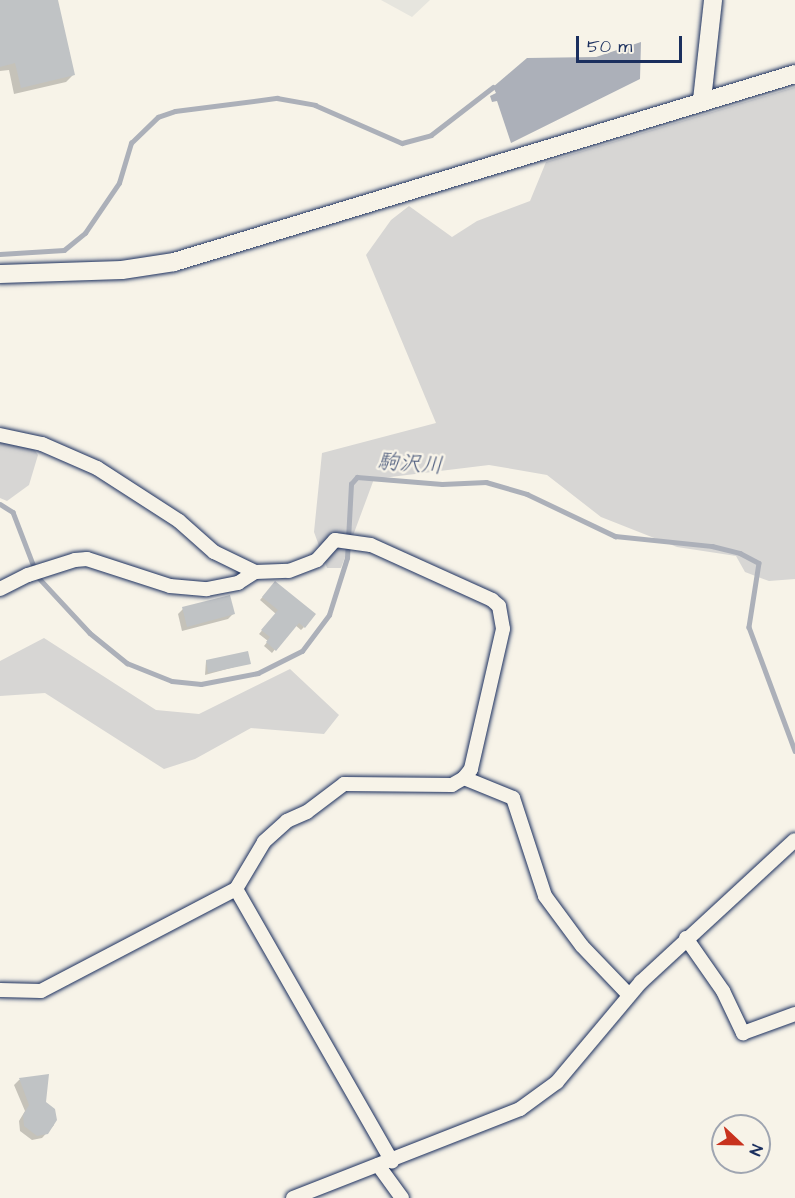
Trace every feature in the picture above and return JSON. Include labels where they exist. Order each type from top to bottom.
[{"type":"street","points":[[702,100],[713,0]]},
{"type":"street","points":[[0,274],[122,270],[174,262],[355,211],[702,100],[795,74]]},
{"type":"street","points":[[0,435],[42,444],[98,468],[179,521],[214,552],[255,572],[289,571],[317,560],[338,541],[371,545],[492,600],[499,606],[503,629],[471,769],[464,778],[452,785],[344,784],[307,812],[287,821],[264,842],[236,888],[42,991],[0,990]]},
{"type":"street","points":[[0,589],[28,574],[87,560],[170,586],[207,589],[238,583],[255,572]]},
{"type":"street","points":[[464,778],[513,798],[545,896],[582,946],[629,994]]},
{"type":"street","points":[[293,1198],[520,1110],[561,1077],[629,994],[686,938],[795,840]]},
{"type":"street","points":[[236,888],[402,1198]]},
{"type":"street","points":[[686,938],[723,991],[743,1033],[795,1014]]},
{"type":"shaded area","points":[[381,0],[430,0],[412,17]]},
{"type":"shaded area","points":[[641,42],[640,79],[511,143],[497,101],[492,102],[490,96],[496,93],[493,87],[527,58],[596,57]]},
{"type":"shaded area","points":[[795,87],[795,579],[769,581],[745,572],[736,556],[677,547],[601,517],[547,475],[489,465],[374,479],[341,568],[327,568],[314,532],[322,453],[436,423],[366,255],[391,220],[409,206],[452,237],[477,221],[530,201],[546,162]]},
{"type":"shaded area","points":[[0,437],[32,446],[38,455],[29,485],[7,501],[0,498]]},
{"type":"shaded area","points":[[44,638],[156,710],[199,714],[290,669],[339,715],[324,734],[251,728],[195,759],[164,769],[45,693],[0,696],[0,661]]},
{"type":"building","points":[[0,0],[58,0],[75,75],[21,88],[15,63],[0,67]]},
{"type":"building","points":[[275,581],[316,614],[305,628],[299,623],[276,651],[266,642],[270,637],[261,630],[278,610],[262,597]]},
{"type":"building","points":[[230,595],[235,614],[187,627],[182,607]]},
{"type":"building","points":[[248,651],[251,664],[208,673],[206,660]]},
{"type":"building","points":[[49,1074],[46,1102],[55,1109],[57,1120],[48,1134],[37,1136],[24,1126],[23,1115],[29,1105],[19,1078]]},
{"type":"waterway","points":[[0,254],[64,250],[85,233],[119,183],[131,143],[158,117],[175,111],[277,98],[315,105],[402,143],[431,135],[493,87]]},
{"type":"waterway","name":"駒沢川","points":[[0,504],[13,512],[38,577],[90,633],[127,663],[172,681],[201,684],[258,673],[302,651],[329,615],[347,558],[351,484],[357,477],[442,484],[486,482],[527,494],[615,536],[712,546],[740,553],[759,563],[749,627],[795,751]]}]
